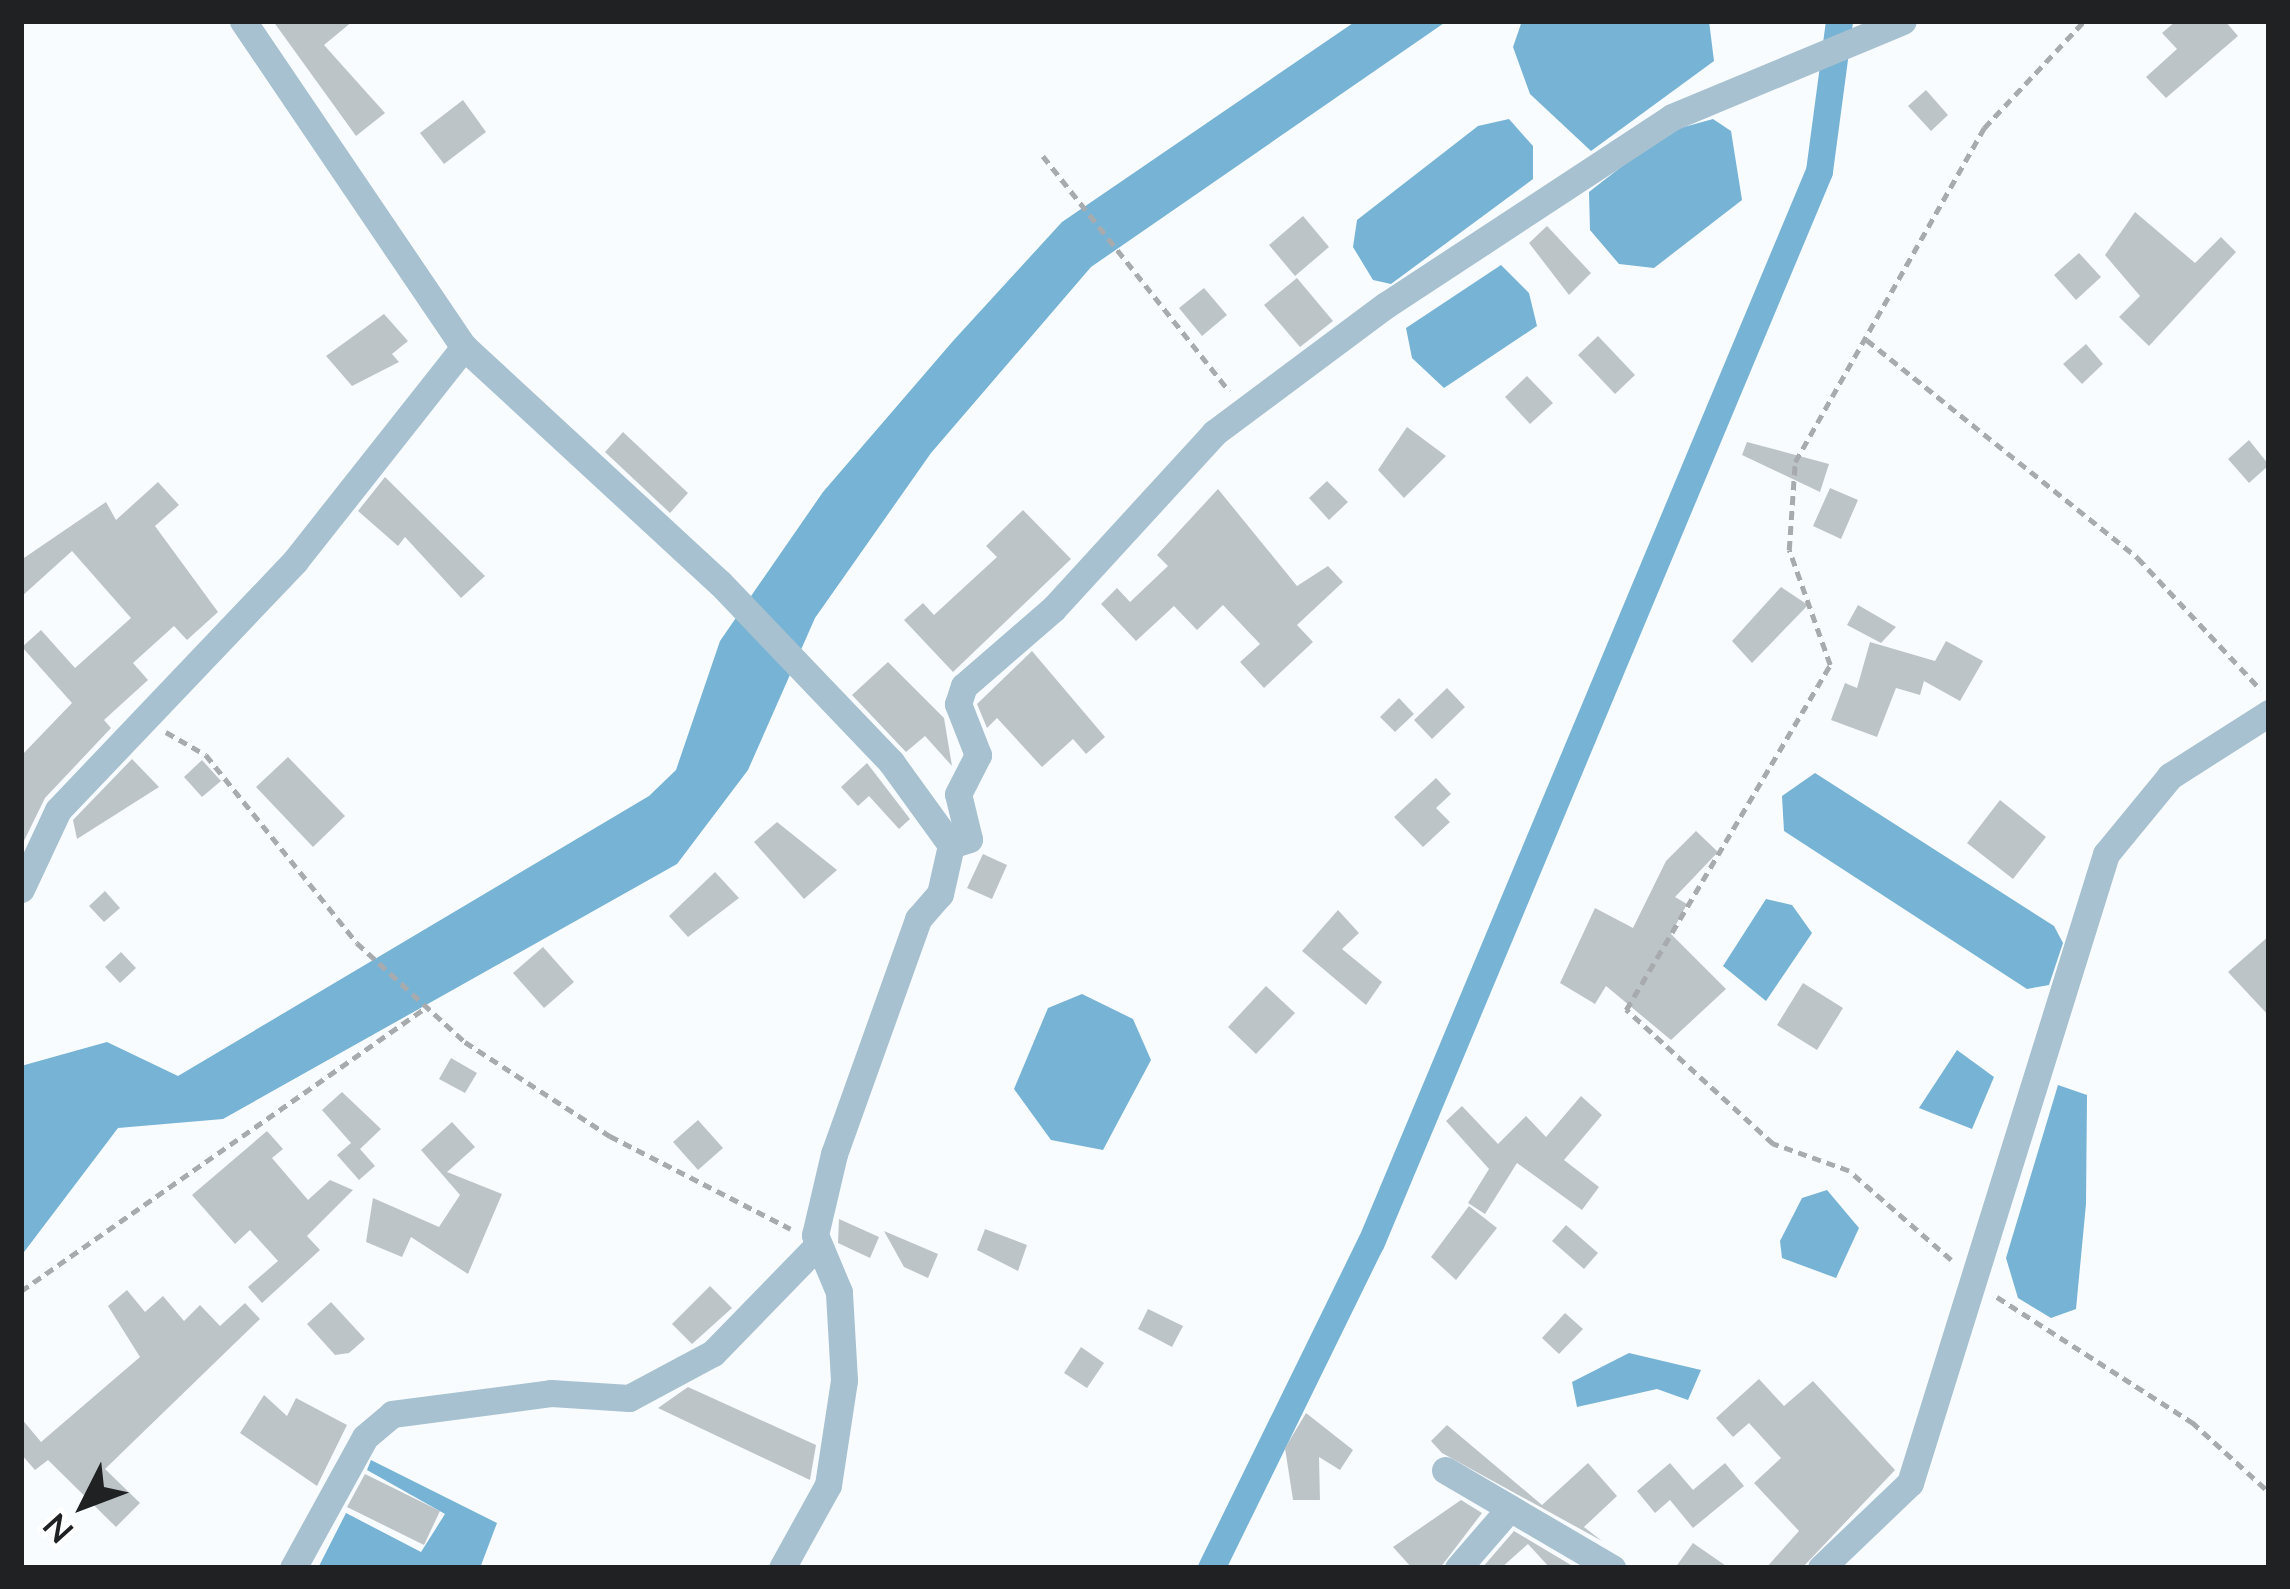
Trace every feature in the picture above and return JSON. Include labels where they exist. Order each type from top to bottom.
[{"type":"street","points":[[243,21],[464,347],[720,583],[802,667],[951,845]]},
{"type":"street","points":[[782,1568],[828,1485],[844,1380],[839,1292],[818,1246],[834,1154],[951,845],[969,838],[958,794],[978,755],[958,704],[964,686],[1244,410],[1577,175],[1672,117],[1892,27]]},
{"type":"street","points":[[21,889],[58,810],[295,561],[464,347]]},
{"type":"street","points":[[1821,1568],[1910,1483],[2106,854],[2170,776],[2269,712]]},
{"type":"street","points":[[292,1568],[365,1436],[392,1414],[551,1393],[629,1398],[713,1353],[818,1246]]},
{"type":"street","points":[[1445,1470],[1612,1568]]},
{"type":"street","points":[[1457,1568],[1510,1508]]},
{"type":"path","points":[[2084,21],[1984,128],[1795,462],[1785,507],[1830,665],[1626,1010],[1773,1144],[1850,1171],[1974,1282],[2192,1422],[2269,1492]]},
{"type":"path","points":[[1042,155],[1244,410]]},
{"type":"path","points":[[1866,340],[2138,558],[2269,698]]},
{"type":"path","points":[[148,717],[206,755],[357,944],[424,1009],[593,1125],[818,1246]]},
{"type":"path","points":[[21,1291],[424,1009]]},
{"type":"water","points":[[1356,21],[1447,21],[1091,267],[931,453],[815,618],[748,770],[677,864],[223,1119],[118,1128],[21,1256],[21,1066],[107,1042],[178,1076],[649,796],[676,770],[720,641],[823,492],[953,341],[1062,222]]},
{"type":"water","points":[[1522,21],[1709,21],[1714,61],[1591,151],[1530,94],[1513,47]]},
{"type":"water","points":[[1509,119],[1533,146],[1533,179],[1391,284],[1373,280],[1353,247],[1357,220],[1478,126]]},
{"type":"water","points":[[1713,119],[1731,131],[1742,200],[1654,268],[1619,264],[1590,230],[1589,192],[1666,132]]},
{"type":"water","points":[[1501,265],[1529,293],[1537,326],[1444,388],[1412,358],[1406,328]]},
{"type":"water","points":[[1815,773],[2054,926],[2063,943],[2049,985],[2027,989],[1784,831],[1782,796]]},
{"type":"water","points":[[1766,899],[1792,905],[1812,933],[1766,1001],[1723,966]]},
{"type":"water","points":[[1082,994],[1133,1019],[1151,1060],[1103,1150],[1051,1140],[1014,1089],[1048,1008]]},
{"type":"water","points":[[1957,1050],[1994,1077],[1972,1129],[1919,1108]]},
{"type":"water","points":[[2058,1085],[2087,1095],[2086,1204],[2076,1309],[2051,1318],[2018,1298],[2006,1258]]},
{"type":"water","points":[[1827,1190],[1859,1228],[1836,1278],[1782,1258],[1780,1241],[1802,1198]]},
{"type":"water","points":[[1629,1353],[1701,1370],[1688,1400],[1657,1389],[1577,1407],[1572,1382]]},
{"type":"water","points":[[371,1460],[497,1523],[480,1568],[318,1568],[346,1513],[421,1552],[445,1514],[367,1470]]},
{"type":"building","points":[[273,21],[353,21],[324,45],[385,113],[356,136]]},
{"type":"building","points":[[2176,21],[2225,21],[2238,36],[2166,98],[2146,77],[2177,49],[2162,33]]},
{"type":"building","points":[[1926,90],[1948,115],[1931,131],[1908,106]]},
{"type":"building","points":[[463,100],[486,132],[444,164],[420,133]]},
{"type":"building","points":[[2135,212],[2195,263],[2221,237],[2236,252],[2149,346],[2119,317],[2140,296],[2105,255]]},
{"type":"building","points":[[1303,216],[1329,247],[1295,276],[1269,245]]},
{"type":"building","points":[[1547,226],[1591,273],[1569,295],[1529,243]]},
{"type":"building","points":[[2079,253],[2101,277],[2076,300],[2054,275]]},
{"type":"building","points":[[1297,278],[1333,321],[1300,347],[1264,305]]},
{"type":"building","points":[[1204,288],[1227,315],[1202,336],[1179,308]]},
{"type":"building","points":[[384,314],[408,341],[392,354],[399,362],[352,386],[326,356]]},
{"type":"building","points":[[1598,336],[1635,375],[1615,394],[1578,355]]},
{"type":"building","points":[[2086,344],[2103,364],[2082,384],[2063,364]]},
{"type":"building","points":[[1527,376],[1553,403],[1530,424],[1505,397]]},
{"type":"building","points":[[1407,427],[1446,456],[1404,498],[1378,470]]},
{"type":"building","points":[[623,432],[688,493],[670,513],[605,452]]},
{"type":"building","points":[[2249,440],[2269,465],[2249,483],[2228,459]]},
{"type":"building","points":[[1747,442],[1829,464],[1820,492],[1742,455]]},
{"type":"building","points":[[385,477],[485,576],[461,598],[405,537],[398,546],[358,511]]},
{"type":"building","points":[[1327,481],[1348,502],[1329,520],[1309,498]]},
{"type":"building","points":[[158,482],[179,505],[155,526],[218,612],[187,640],[174,626],[133,663],[148,680],[104,720],[111,728],[45,798],[21,847],[21,756],[72,703],[22,647],[41,630],[75,668],[131,618],[72,551],[21,597],[21,560],[106,502],[116,520]]},
{"type":"building","points":[[1830,488],[1858,500],[1841,539],[1813,526]]},
{"type":"building","points":[[1218,489],[1297,586],[1328,566],[1343,582],[1297,625],[1313,642],[1264,688],[1240,662],[1260,644],[1223,605],[1197,630],[1174,606],[1136,641],[1101,604],[1117,588],[1130,602],[1168,566],[1157,555]]},
{"type":"building","points":[[1023,510],[1071,559],[953,672],[904,620],[923,603],[934,615],[997,557],[986,546]]},
{"type":"building","points":[[1781,587],[1808,605],[1752,663],[1732,641]]},
{"type":"building","points":[[1858,605],[1896,627],[1881,643],[1847,625]]},
{"type":"building","points":[[1946,641],[1983,661],[1960,701],[1924,681],[1920,695],[1896,688],[1877,737],[1831,720],[1845,683],[1857,688],[1870,642],[1935,661]]},
{"type":"building","points":[[1032,651],[1105,737],[1086,754],[1073,739],[1042,767],[997,718],[987,728],[977,704]]},
{"type":"building","points":[[888,662],[944,718],[952,766],[925,736],[906,752],[852,695]]},
{"type":"building","points":[[1447,688],[1465,707],[1432,739],[1414,720]]},
{"type":"building","points":[[1399,698],[1414,714],[1395,732],[1380,717]]},
{"type":"building","points":[[288,757],[345,816],[313,847],[256,787]]},
{"type":"building","points":[[132,759],[159,787],[77,839],[73,820]]},
{"type":"building","points":[[202,760],[221,781],[202,797],[184,777]]},
{"type":"building","points":[[867,763],[910,819],[899,829],[869,796],[858,806],[841,787]]},
{"type":"building","points":[[1436,778],[1451,794],[1436,808],[1450,822],[1423,847],[1394,817]]},
{"type":"building","points":[[2000,800],[2046,837],[2013,879],[1967,843]]},
{"type":"building","points":[[777,822],[837,870],[804,899],[754,842]]},
{"type":"building","points":[[1696,831],[1718,852],[1675,897],[1687,904],[1671,934],[1726,989],[1671,1040],[1606,986],[1595,1004],[1560,983],[1595,908],[1633,928],[1666,861]]},
{"type":"building","points":[[983,854],[1007,865],[992,899],[967,888]]},
{"type":"building","points":[[715,872],[739,898],[688,937],[669,916]]},
{"type":"building","points":[[105,891],[120,908],[104,922],[89,906]]},
{"type":"building","points":[[1338,910],[1359,933],[1342,949],[1382,982],[1366,1005],[1302,951]]},
{"type":"building","points":[[2269,936],[2269,1016],[2228,972]]},
{"type":"building","points":[[543,947],[574,982],[544,1008],[513,973]]},
{"type":"building","points":[[121,952],[136,968],[120,983],[105,967]]},
{"type":"building","points":[[1803,983],[1843,1008],[1817,1050],[1777,1025]]},
{"type":"building","points":[[1266,986],[1295,1013],[1256,1054],[1228,1027]]},
{"type":"building","points":[[451,1058],[477,1073],[465,1093],[439,1079]]},
{"type":"building","points":[[342,1092],[381,1129],[360,1149],[375,1166],[359,1180],[337,1155],[351,1143],[322,1110]]},
{"type":"building","points":[[1581,1096],[1602,1115],[1564,1160],[1599,1187],[1582,1210],[1517,1163],[1485,1214],[1468,1203],[1489,1169],[1446,1121],[1462,1106],[1498,1144],[1526,1116],[1546,1137]]},
{"type":"building","points":[[698,1120],[723,1148],[698,1170],[673,1142]]},
{"type":"building","points":[[452,1122],[475,1147],[447,1172],[502,1194],[468,1274],[411,1237],[402,1257],[366,1242],[373,1198],[439,1227],[460,1195],[421,1150]]},
{"type":"building","points":[[267,1131],[283,1149],[272,1158],[308,1200],[330,1180],[353,1190],[307,1236],[320,1250],[262,1303],[248,1287],[278,1261],[250,1230],[235,1244],[192,1195]]},
{"type":"building","points":[[1469,1206],[1497,1228],[1456,1280],[1431,1257]]},
{"type":"building","points":[[839,1219],[879,1237],[870,1258],[838,1243]]},
{"type":"building","points":[[1566,1225],[1598,1253],[1584,1269],[1552,1241]]},
{"type":"building","points":[[985,1229],[1027,1245],[1018,1271],[977,1250]]},
{"type":"building","points":[[884,1231],[938,1254],[928,1278],[904,1267]]},
{"type":"building","points":[[710,1286],[732,1308],[692,1344],[672,1324]]},
{"type":"building","points":[[127,1290],[145,1312],[163,1296],[184,1321],[200,1305],[220,1326],[245,1303],[260,1319],[105,1469],[140,1503],[116,1527],[48,1460],[35,1470],[21,1454],[21,1418],[41,1442],[140,1357],[108,1306]]},
{"type":"building","points":[[331,1302],[365,1339],[349,1353],[335,1355],[307,1324]]},
{"type":"building","points":[[1148,1309],[1183,1326],[1172,1347],[1138,1329]]},
{"type":"building","points":[[1565,1313],[1583,1329],[1559,1354],[1542,1338]]},
{"type":"building","points":[[1081,1347],[1104,1363],[1087,1388],[1064,1373]]},
{"type":"building","points":[[1759,1379],[1784,1406],[1813,1381],[1895,1470],[1802,1568],[1766,1568],[1799,1531],[1754,1483],[1781,1458],[1749,1423],[1733,1437],[1716,1418]]},
{"type":"building","points":[[688,1387],[816,1445],[810,1480],[658,1408]]},
{"type":"building","points":[[264,1395],[287,1416],[296,1398],[347,1425],[317,1486],[240,1433]]},
{"type":"building","points":[[1306,1413],[1353,1450],[1340,1470],[1319,1457],[1320,1500],[1293,1500],[1285,1448]]},
{"type":"building","points":[[1447,1425],[1542,1505],[1588,1463],[1617,1496],[1584,1527],[1602,1541],[1442,1453],[1431,1441]]},
{"type":"building","points":[[1670,1463],[1693,1490],[1725,1463],[1744,1486],[1693,1528],[1670,1500],[1655,1513],[1637,1491]]},
{"type":"building","points":[[365,1474],[440,1511],[424,1545],[347,1507]]},
{"type":"building","points":[[1461,1500],[1482,1513],[1440,1568],[1412,1568],[1393,1547]]},
{"type":"building","points":[[1514,1531],[1576,1568],[1550,1568],[1528,1544],[1501,1568],[1482,1568]]},
{"type":"building","points":[[1693,1543],[1729,1568],[1675,1568]]},
{"type":"waterway","points":[[1211,1568],[1371,1242],[1819,171],[1839,21]]}]
